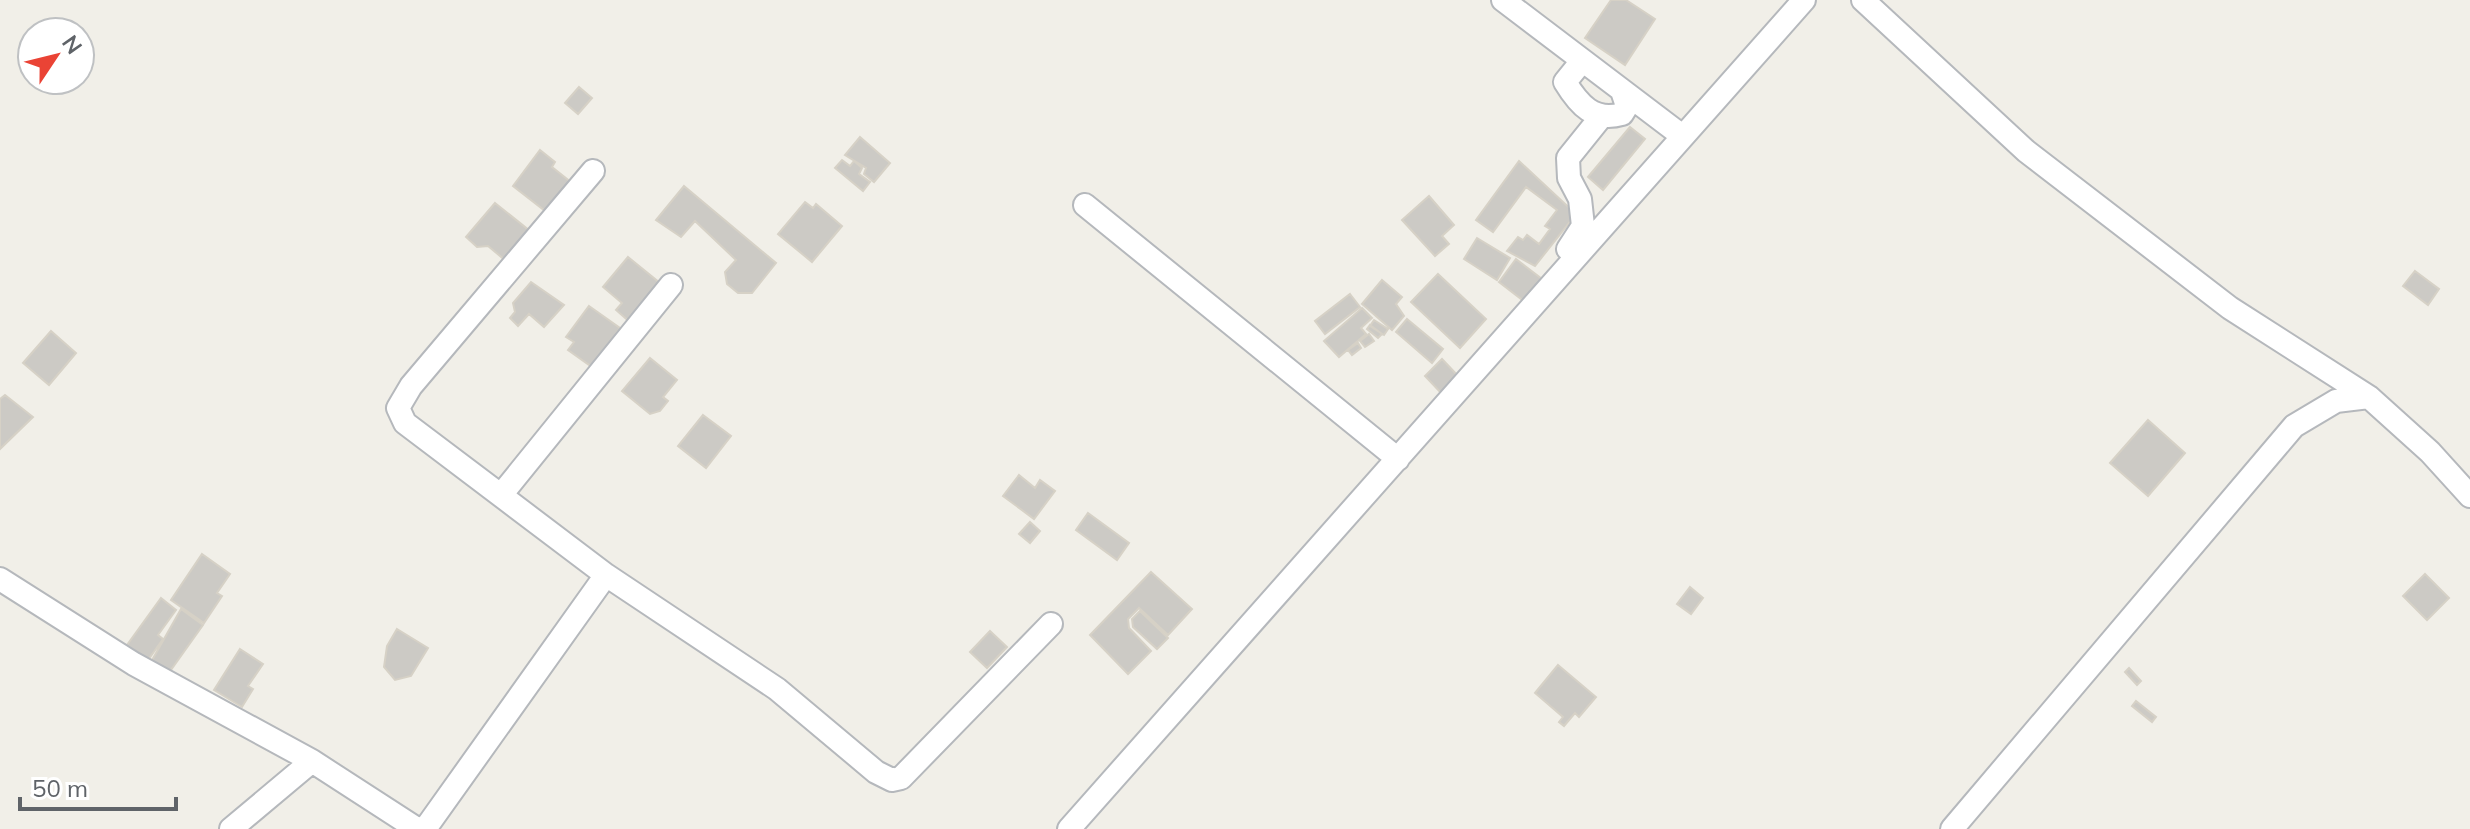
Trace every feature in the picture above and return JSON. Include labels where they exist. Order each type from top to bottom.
[{"type":"street","points":[[1503,0],[1681,135]]},
{"type":"street","points":[[1069,829],[1681,135],[1804,0]]},
{"type":"street","points":[[1863,0],[2026,151],[2230,308],[2369,397],[2430,452],[2470,496]]},
{"type":"street","points":[[1582,61],[1565,82],[1575,97],[1601,117]]},
{"type":"street","points":[[1558,276],[1568,250],[1583,226],[1580,199],[1569,178],[1568,158],[1601,117],[1622,114],[1627,106],[1622,91]]},
{"type":"street","points":[[593,171],[411,386],[398,408],[405,423],[606,575],[777,689],[876,772],[892,780],[901,778],[1051,624]]},
{"type":"street","points":[[1085,205],[1398,459]]},
{"type":"street","points":[[501,495],[671,285]]},
{"type":"street","points":[[1952,829],[2294,426],[2336,401],[2369,397]]},
{"type":"street","points":[[425,829],[606,575]]},
{"type":"street","points":[[0,579],[134,664],[312,761],[417,829]]},
{"type":"street","points":[[231,829],[312,761]]},
{"type":"building","points":[[1611,0],[1626,0],[1655,19],[1625,65],[1585,38]]},
{"type":"building","points":[[579,87],[592,98],[578,114],[565,103]]},
{"type":"building","points":[[1630,127],[1645,139],[1603,190],[1588,177]]},
{"type":"building","points":[[860,137],[890,163],[874,182],[864,174],[866,168],[845,155]]},
{"type":"building","points":[[540,150],[555,162],[552,167],[572,183],[549,214],[513,186]]},
{"type":"building","points":[[842,160],[850,166],[854,161],[862,168],[859,174],[870,182],[863,191],[835,168]]},
{"type":"building","points":[[1519,161],[1576,214],[1535,266],[1507,251],[1518,237],[1523,240],[1527,235],[1539,244],[1550,229],[1545,226],[1557,210],[1526,187],[1493,232],[1476,220]]},
{"type":"building","points":[[684,186],[776,263],[752,293],[738,293],[727,284],[725,272],[736,260],[695,221],[681,237],[656,220]]},
{"type":"building","points":[[1429,196],[1454,225],[1442,236],[1449,244],[1435,256],[1402,220]]},
{"type":"building","points":[[805,202],[813,208],[816,204],[842,226],[812,262],[778,234]]},
{"type":"building","points":[[495,203],[530,231],[506,261],[488,246],[477,247],[466,237]]},
{"type":"building","points":[[1477,238],[1510,258],[1497,280],[1464,259]]},
{"type":"building","points":[[628,257],[660,283],[632,324],[616,310],[622,303],[603,287]]},
{"type":"building","points":[[1516,259],[1542,279],[1525,302],[1499,282]]},
{"type":"building","points":[[2415,271],[2439,289],[2428,305],[2403,286]]},
{"type":"building","points":[[1438,274],[1486,319],[1460,348],[1411,302]]},
{"type":"building","points":[[1382,280],[1402,297],[1396,304],[1404,316],[1392,330],[1362,304]]},
{"type":"building","points":[[531,282],[564,305],[544,327],[529,314],[518,326],[510,318],[515,312],[513,303]]},
{"type":"building","points":[[1350,294],[1360,307],[1325,334],[1315,321]]},
{"type":"building","points":[[589,306],[620,328],[592,367],[568,350],[574,342],[566,337]]},
{"type":"building","points":[[1362,308],[1372,318],[1361,328],[1366,334],[1339,357],[1324,341]]},
{"type":"building","points":[[1407,319],[1443,349],[1432,363],[1396,332]]},
{"type":"building","points":[[1374,320],[1388,329],[1384,335],[1370,326]]},
{"type":"building","points":[[1370,325],[1382,334],[1378,338],[1367,329]]},
{"type":"building","points":[[51,331],[76,353],[49,385],[23,363]]},
{"type":"building","points":[[1369,334],[1374,341],[1365,347],[1360,341]]},
{"type":"building","points":[[1358,343],[1361,348],[1352,355],[1348,350]]},
{"type":"building","points":[[650,358],[677,380],[663,397],[668,401],[660,411],[650,414],[622,391]]},
{"type":"building","points":[[1442,359],[1461,379],[1444,396],[1425,376]]},
{"type":"building","points":[[5,395],[33,417],[0,449],[0,399]]},
{"type":"building","points":[[703,415],[731,436],[706,468],[678,446]]},
{"type":"building","points":[[2148,420],[2185,453],[2148,496],[2110,463]]},
{"type":"building","points":[[1019,475],[1035,488],[1040,480],[1055,491],[1034,519],[1003,496]]},
{"type":"building","points":[[1088,513],[1129,543],[1117,560],[1076,530]]},
{"type":"building","points":[[1030,522],[1040,531],[1030,543],[1019,534]]},
{"type":"building","points":[[202,554],[230,574],[217,593],[222,596],[204,623],[171,600]]},
{"type":"building","points":[[1151,572],[1192,609],[1168,635],[1139,608],[1128,619],[1129,628],[1151,651],[1128,674],[1090,635]]},
{"type":"building","points":[[2425,574],[2449,598],[2427,620],[2403,596]]},
{"type":"building","points":[[1690,587],[1703,598],[1691,614],[1677,604]]},
{"type":"building","points":[[161,598],[176,610],[158,635],[163,639],[148,660],[127,645]]},
{"type":"building","points":[[181,609],[203,625],[168,674],[151,662]]},
{"type":"building","points":[[1140,611],[1168,638],[1157,649],[1133,627],[1132,619]]},
{"type":"building","points":[[397,629],[428,648],[411,676],[395,680],[384,667],[387,646]]},
{"type":"building","points":[[990,631],[1007,647],[987,668],[970,652]]},
{"type":"building","points":[[240,649],[263,664],[248,686],[253,689],[242,707],[214,690]]},
{"type":"building","points":[[1558,665],[1596,697],[1579,717],[1575,713],[1564,726],[1559,722],[1563,717],[1535,693]]},
{"type":"building","points":[[2129,668],[2141,681],[2137,685],[2125,672]]},
{"type":"building","points":[[2136,701],[2156,717],[2152,722],[2132,706]]}]
